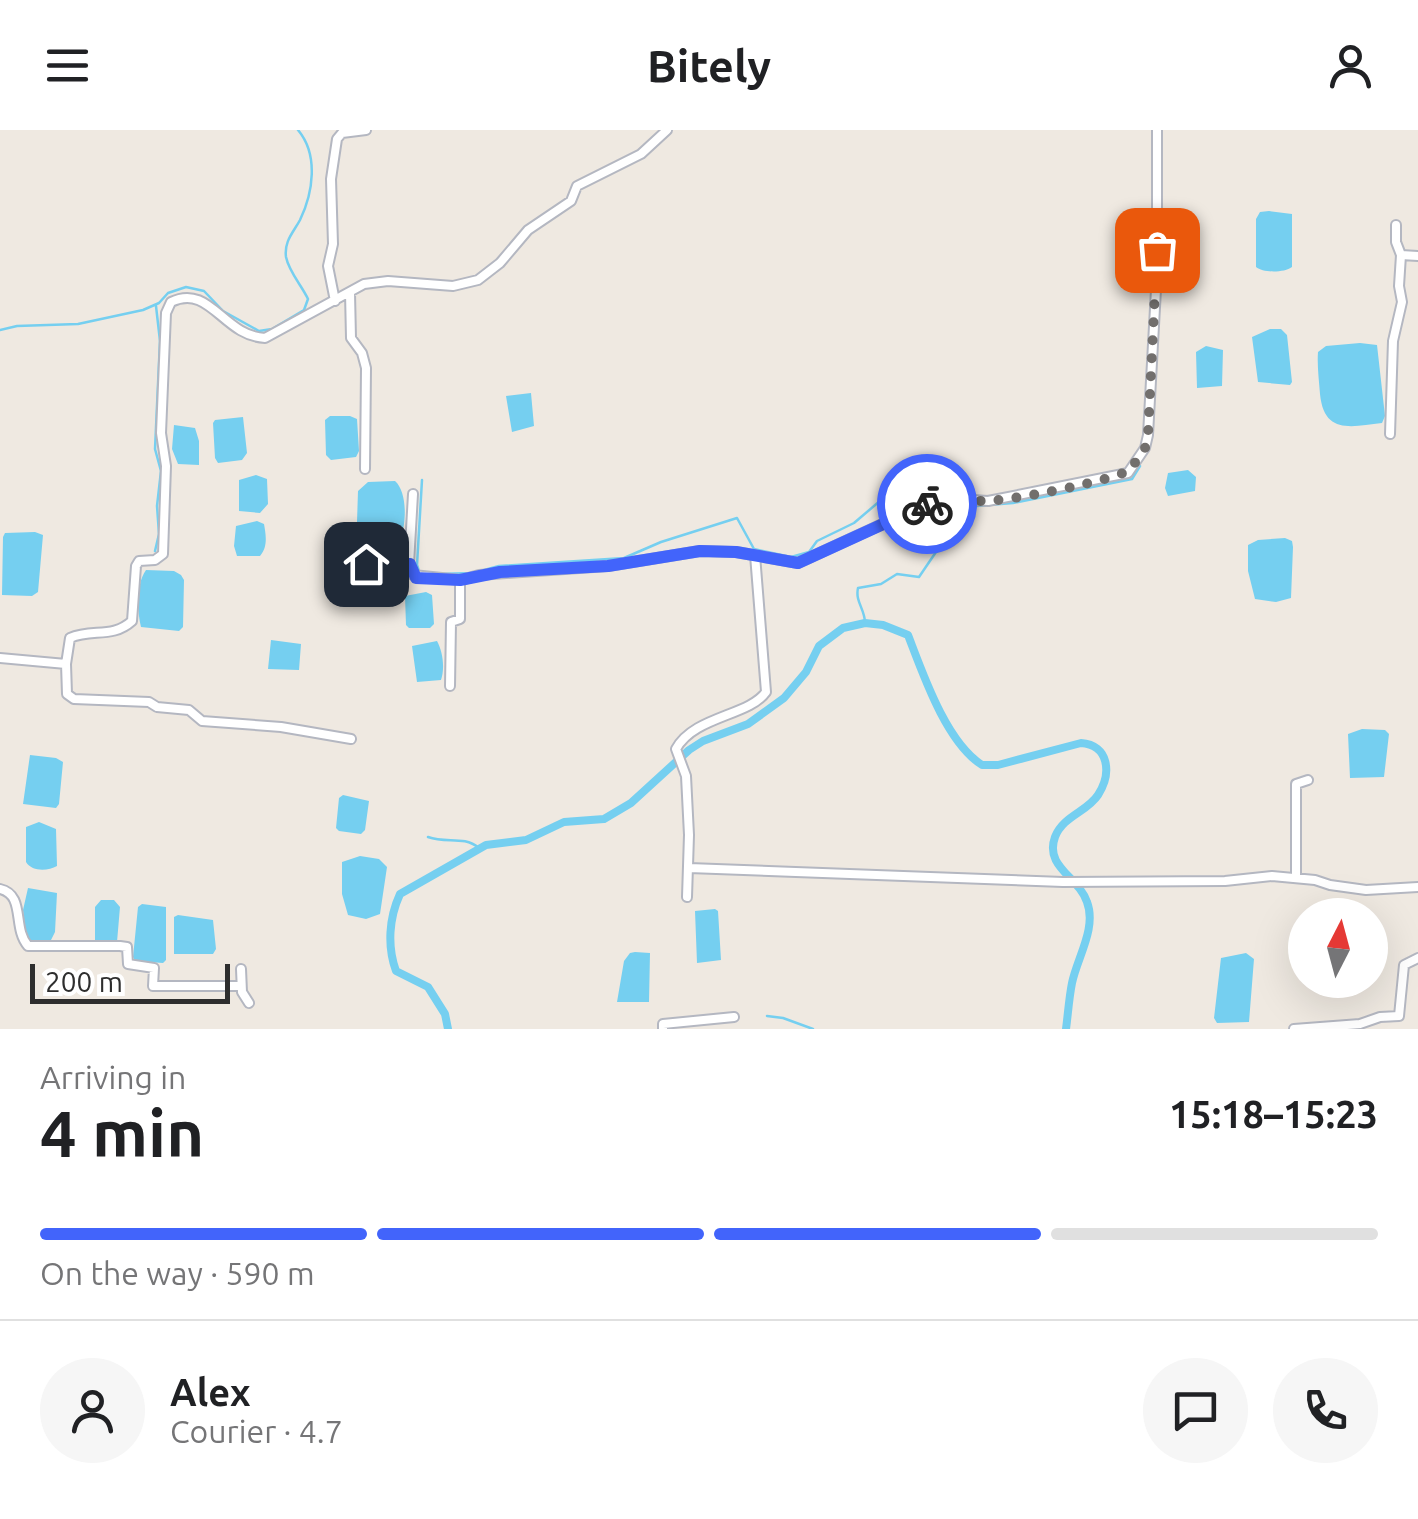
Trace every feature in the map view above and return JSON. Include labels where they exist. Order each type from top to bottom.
[{"type":"street","points":[[336,301],[328,266],[334,244],[331,179],[337,138],[342,132],[366,130]]},
{"type":"street","points":[[351,739],[281,726],[202,722],[190,710],[157,708],[149,702],[74,700],[67,694],[70,638],[81,633],[110,634],[128,625],[134,613],[138,561],[155,560],[163,554],[165,300],[201,298],[228,324],[259,338],[279,332],[358,287],[377,282],[453,286],[478,280],[500,263],[528,230],[570,201],[577,186],[640,154],[667,130]]},
{"type":"street","points":[[413,494],[410,564],[416,578],[460,580],[500,572],[608,566],[683,552],[736,552],[784,562],[803,561],[925,505],[958,499],[988,501],[1125,474],[1145,448],[1156,297],[1157,130]]},
{"type":"street","points":[[1390,434],[1392,340],[1402,302],[1396,225]]},
{"type":"street","points":[[1401,254],[1418,256]]},
{"type":"street","points":[[350,294],[351,338],[362,353],[366,368],[365,469]]},
{"type":"street","points":[[687,897],[684,766],[676,753],[679,743],[706,724],[758,701],[766,692],[755,556]]},
{"type":"street","points":[[356,562],[410,564]]},
{"type":"street","points":[[450,686],[450,622],[460,619],[460,580]]},
{"type":"street","points":[[0,658],[66,664]]},
{"type":"street","points":[[1296,878],[1296,784],[1308,780]]},
{"type":"street","points":[[689,868],[1063,882],[1225,881],[1258,875],[1355,889],[1418,886]]},
{"type":"street","points":[[0,889],[16,898],[18,924],[28,946],[127,947],[128,964],[154,968],[153,986],[241,986]]},
{"type":"street","points":[[1294,1029],[1372,1025],[1399,1016],[1404,965],[1418,958]]},
{"type":"street","points":[[241,969],[241,986],[249,1002]]},
{"type":"street","points":[[663,1029],[663,1024],[734,1017]]},
{"type":"water","points":[[1260,212],[1292,214],[1292,267],[1284,270],[1256,267],[1256,219]]},
{"type":"water","points":[[1281,329],[1287,335],[1290,385],[1258,382],[1252,337]]},
{"type":"water","points":[[1377,345],[1385,416],[1382,423],[1340,425],[1322,407],[1318,352],[1326,346]]},
{"type":"water","points":[[1206,346],[1223,350],[1222,386],[1197,388],[1196,352]]},
{"type":"water","points":[[531,393],[534,426],[512,432],[506,396]]},
{"type":"water","points":[[330,416],[357,419],[356,457],[331,460],[326,455],[325,420]]},
{"type":"water","points":[[243,417],[247,453],[242,460],[218,463],[213,423]]},
{"type":"water","points":[[174,425],[195,428],[199,465],[178,464],[172,449]]},
{"type":"water","points":[[1188,470],[1196,477],[1195,491],[1168,496],[1168,473]]},
{"type":"water","points":[[256,475],[267,479],[268,504],[260,513],[239,511],[239,480]]},
{"type":"water","points":[[395,481],[405,508],[400,542],[390,558],[360,556],[356,553],[358,491],[368,482]]},
{"type":"water","points":[[257,521],[264,524],[263,552],[260,556],[237,556],[236,526]]},
{"type":"water","points":[[5,533],[43,535],[38,592],[32,596],[2,595]]},
{"type":"water","points":[[1258,540],[1292,541],[1293,547],[1291,598],[1276,602],[1255,599],[1248,571],[1248,545]]},
{"type":"water","points":[[146,570],[174,571],[184,580],[183,627],[179,631],[141,627],[138,598]]},
{"type":"water","points":[[426,592],[432,595],[434,624],[430,628],[409,628],[405,596]]},
{"type":"water","points":[[271,640],[301,644],[299,670],[268,669]]},
{"type":"water","points":[[437,641],[443,660],[441,680],[417,682],[412,646]]},
{"type":"water","points":[[1362,729],[1385,730],[1389,734],[1384,777],[1350,778],[1348,734]]},
{"type":"water","points":[[30,755],[63,762],[56,808],[23,804]]},
{"type":"water","points":[[343,795],[369,801],[361,834],[336,828],[339,798]]},
{"type":"water","points":[[39,822],[56,829],[57,866],[49,869],[36,869],[26,862],[26,827]]},
{"type":"water","points":[[360,856],[379,859],[387,867],[380,914],[366,919],[348,915],[342,894],[342,862]]},
{"type":"water","points":[[28,888],[57,893],[55,932],[50,942],[32,943],[26,938],[23,910]]},
{"type":"water","points":[[101,900],[114,900],[120,907],[117,942],[95,941],[95,907]]},
{"type":"water","points":[[138,907],[166,907],[163,963],[135,961],[133,957]]},
{"type":"water","points":[[715,909],[721,960],[697,963],[695,911]]},
{"type":"water","points":[[174,917],[213,920],[213,954],[174,954]]},
{"type":"water","points":[[635,952],[650,953],[649,1002],[617,1002],[624,961]]},
{"type":"water","points":[[1246,953],[1254,959],[1249,1022],[1217,1023],[1214,1018],[1221,958]]},
{"type":"waterway","points":[[0,330],[78,324],[143,310],[159,303],[168,293],[186,287],[204,291],[223,311],[259,331],[272,329],[304,310],[308,299],[286,257],[286,246],[305,209],[311,186],[309,151],[298,130]]},
{"type":"waterway","points":[[155,551],[161,471],[155,449],[160,341],[156,306]]},
{"type":"waterway","points":[[928,510],[1013,503],[1132,479],[1140,466]]},
{"type":"waterway","points":[[422,480],[417,565],[424,573]]},
{"type":"waterway","points":[[437,574],[624,558],[737,518],[754,549],[791,557],[809,552],[817,541],[854,523],[894,489],[912,489],[923,501]]},
{"type":"waterway","points":[[865,623],[858,588],[881,584],[897,574],[919,577],[936,552],[944,548],[927,508]]},
{"type":"waterway","points":[[448,1029],[445,1014],[428,987],[396,971],[390,932],[400,894],[486,845],[526,840],[564,822],[604,819],[631,803],[689,750],[748,724],[784,698],[806,672],[819,646],[843,628],[865,623],[908,635],[947,724],[982,765],[998,765],[1081,743],[1102,755],[1106,769],[1098,795],[1064,824],[1053,847],[1058,864],[1083,893],[1090,922],[1072,983],[1066,1029]]},
{"type":"waterway","points":[[428,837],[467,842],[479,848]]},
{"type":"waterway","points":[[767,1016],[813,1029]]},
{"type":"way so far","points":[[927,504],[1002,499],[1130,470],[1145,448],[1148,435],[1157,250]]},
{"type":"route","points":[[366,564],[410,564],[416,578],[460,580],[500,572],[608,566],[700,551],[736,552],[798,563],[927,504]]}]
